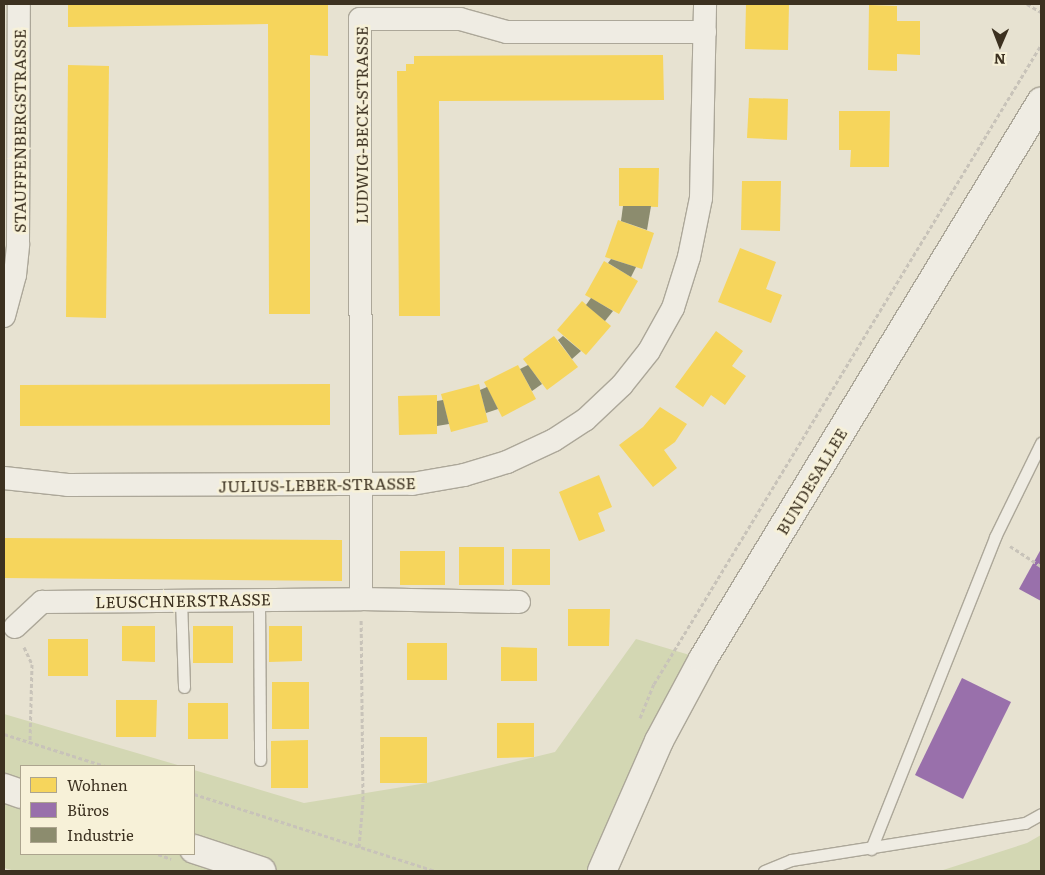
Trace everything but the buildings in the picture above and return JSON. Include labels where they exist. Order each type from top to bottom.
[{"type":"main road","name":"BUNDESALLEE","points":[[602,871],[659,741],[703,659],[1041,102]]},
{"type":"main road","points":[[4,788],[20,794]]},
{"type":"main road","points":[[195,849],[256,870]]},
{"type":"street","name":"STAUFFENBERGSTRASSE","points":[[4,316],[20,213],[11,37],[19,4]]},
{"type":"street","name":"JULIUS-LEBER-STRASSE","points":[[4,478],[68,485],[360,486],[412,484],[464,475],[507,462],[554,440],[585,420],[622,385],[649,351],[673,308],[689,257],[701,198],[705,4]]},
{"type":"street","name":"LUDWIG-BECK-STRASSE","points":[[360,486],[360,11],[460,19],[507,32],[705,32]]},
{"type":"street","points":[[360,486],[361,599]]},
{"type":"street","name":"LEUSCHNERSTRASSE","points":[[15,627],[42,602],[361,599],[520,602]]},
{"type":"lane","points":[[871,849],[995,537],[1041,443]]},
{"type":"lane","points":[[181,600],[184,687]]},
{"type":"lane","points":[[259,600],[260,760]]},
{"type":"lane","points":[[764,871],[791,860],[871,849],[1025,823],[1041,814]]},
{"type":"path","points":[[1028,4],[1041,12]]},
{"type":"path","points":[[995,537],[1041,566]]},
{"type":"path","points":[[359,847],[363,800],[361,599]]},
{"type":"path","points":[[15,627],[32,664],[30,742]]},
{"type":"path","points":[[4,734],[102,765]]},
{"type":"path","points":[[195,794],[425,870],[435,871]]},
{"type":"green space","points":[[636,639],[703,659],[603,871],[15,871],[4,868],[4,714],[178,765],[20,765],[20,855],[195,855],[195,770],[304,803],[427,783],[555,752]]},
{"type":"green space","points":[[1041,835],[1041,871],[940,871],[1027,843]]}]
